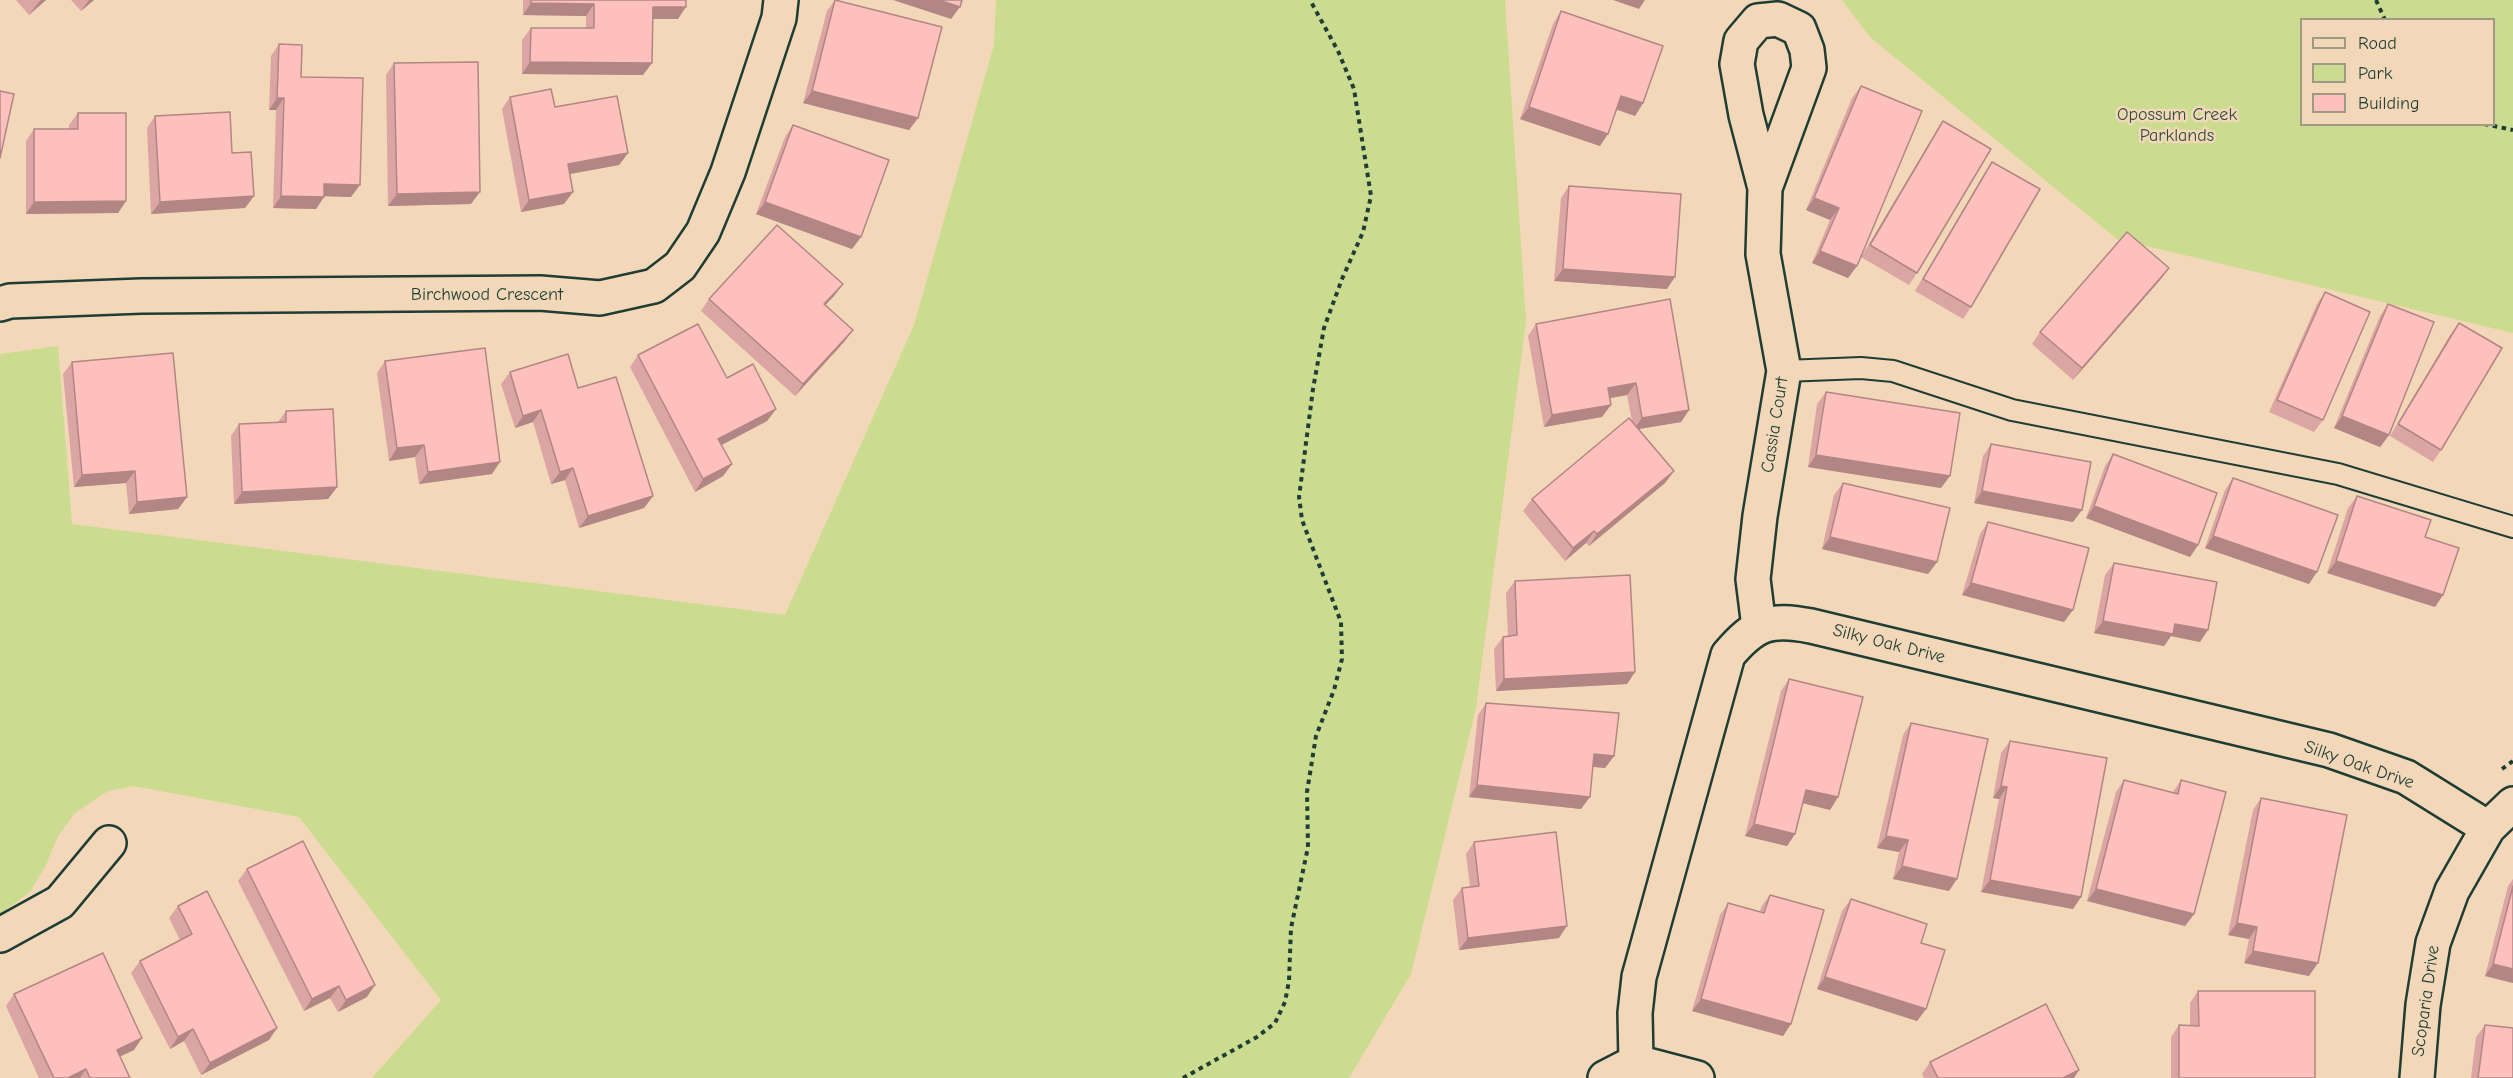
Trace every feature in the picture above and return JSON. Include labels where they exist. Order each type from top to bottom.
[{"type":"street","name":"Birchwood Crescent","points":[[0,304],[10,301],[141,296],[540,293],[600,298],[654,286],[680,266],[703,232],[731,161],[779,18],[781,0]]},
{"type":"street","name":"Cassia Court","points":[[1759,627],[1753,579],[1760,516],[1785,371],[1762,254],[1765,188],[1746,115],[1737,64],[1741,41],[1758,21],[1777,10],[1799,29],[1807,50],[1809,68],[1765,188]]},
{"type":"street","name":"Silky Oak Drive","points":[[1636,1062],[1635,1013],[1639,977],[1728,655],[1744,636],[1759,627],[1784,621],[1811,626],[2328,750],[2406,777],[2488,828]]},
{"type":"street","name":"Scoparia Drive","points":[[2417,1078],[2433,943],[2452,891],[2488,828],[2513,804]]},
{"type":"street","points":[[0,935],[60,902],[110,843]]},
{"type":"street","points":[[1605,1078],[1636,1062],[1696,1078]]},
{"type":"lane","points":[[1785,371],[1861,368],[1893,371],[2012,410],[2338,474],[2513,527]]},
{"type":"path","points":[[1183,1078],[1257,1037],[1275,1023],[1285,1002],[1289,981],[1291,928],[1308,846],[1307,792],[1316,736],[1334,690],[1342,659],[1341,622],[1302,520],[1299,497],[1313,389],[1324,328],[1363,232],[1371,196],[1354,89],[1338,51],[1310,0]]},
{"type":"path","points":[[2376,0],[2384,18]]},
{"type":"path","points":[[2494,126],[2513,130]]},
{"type":"green space","points":[[996,0],[1505,0],[1526,321],[1476,708],[1411,974],[1349,1078],[372,1078],[441,1000],[299,817],[134,786],[108,791],[75,813],[58,836],[45,867],[30,892],[0,914],[0,354],[58,346],[72,524],[785,615],[914,325],[994,45]]},
{"type":"green space","name":"Opossum Creek Parklands","points":[[1842,0],[2513,0],[2513,333],[2117,239],[1870,37]]},
{"type":"building","points":[[531,0],[686,0],[686,7],[653,7],[652,63],[530,62],[531,28],[594,28],[594,4],[531,3]]},
{"type":"building","points":[[835,0],[942,27],[918,118],[812,91]]},
{"type":"building","points":[[939,0],[962,0],[960,7]]},
{"type":"building","points":[[1561,11],[1663,46],[1643,103],[1621,96],[1608,134],[1529,107]]},
{"type":"building","points":[[279,44],[302,45],[301,77],[363,78],[360,185],[324,184],[324,197],[281,196],[284,98],[277,98]]},
{"type":"building","points":[[478,62],[480,192],[397,194],[394,63]]},
{"type":"building","points":[[1861,86],[1922,111],[1857,266],[1820,251],[1839,208],[1814,198]]},
{"type":"building","points":[[551,89],[555,107],[617,96],[628,153],[568,164],[573,192],[529,200],[510,97]]},
{"type":"building","points":[[0,91],[14,94],[0,158]]},
{"type":"building","points":[[230,112],[232,153],[251,152],[254,196],[160,202],[155,116]]},
{"type":"building","points":[[78,113],[126,113],[126,201],[34,202],[34,129],[78,129]]},
{"type":"building","points":[[1943,121],[1991,149],[1917,273],[1870,245]]},
{"type":"building","points":[[793,125],[889,160],[861,237],[765,202]]},
{"type":"building","points":[[1992,162],[2040,189],[1971,307],[1923,279]]},
{"type":"building","points":[[1569,186],[1681,194],[1675,277],[1563,269]]},
{"type":"building","points":[[777,225],[843,284],[824,304],[853,330],[803,384],[709,299]]},
{"type":"building","points":[[2127,232],[2169,268],[2082,368],[2040,332]]},
{"type":"building","points":[[2325,292],[2370,312],[2323,420],[2277,400]]},
{"type":"building","points":[[1670,299],[1689,410],[1642,418],[1636,383],[1608,388],[1611,405],[1552,415],[1536,324]]},
{"type":"building","points":[[2388,304],[2434,322],[2389,435],[2342,416]]},
{"type":"building","points":[[2459,323],[2502,348],[2441,450],[2398,424]]},
{"type":"building","points":[[698,324],[727,378],[753,364],[776,409],[718,439],[732,464],[703,479],[638,355]]},
{"type":"building","points":[[485,348],[500,462],[428,472],[424,445],[397,448],[385,361]]},
{"type":"building","points":[[173,353],[187,497],[137,502],[135,471],[82,475],[72,362]]},
{"type":"building","points":[[568,354],[578,388],[616,377],[653,496],[588,516],[573,468],[560,472],[541,410],[523,416],[510,372]]},
{"type":"building","points":[[1826,392],[1960,413],[1950,476],[1816,455]]},
{"type":"building","points":[[333,409],[337,487],[242,492],[239,424],[286,422],[286,411]]},
{"type":"building","points":[[1629,418],[1674,471],[1597,534],[1594,531],[1573,548],[1532,499]]},
{"type":"building","points":[[1991,444],[2091,462],[2082,510],[1982,491]]},
{"type":"building","points":[[2113,454],[2217,493],[2198,545],[2094,506]]},
{"type":"building","points":[[2233,478],[2338,515],[2317,572],[2213,536]]},
{"type":"building","points":[[1843,483],[1950,508],[1937,562],[1830,537]]},
{"type":"building","points":[[2357,496],[2431,520],[2425,537],[2459,548],[2443,595],[2336,561]]},
{"type":"building","points":[[1988,522],[2089,548],[2073,610],[1971,583]]},
{"type":"building","points":[[2114,563],[2217,582],[2208,630],[2175,624],[2173,634],[2103,621]]},
{"type":"building","points":[[1630,575],[1635,672],[1504,679],[1503,637],[1517,635],[1515,581]]},
{"type":"building","points":[[1789,679],[1863,697],[1838,797],[1806,790],[1795,834],[1754,824]]},
{"type":"building","points":[[1486,703],[1619,713],[1614,756],[1594,754],[1590,797],[1477,785]]},
{"type":"building","points":[[1911,723],[1988,739],[1957,879],[1902,866],[1908,840],[1886,836]]},
{"type":"building","points":[[2010,741],[2107,758],[2081,897],[1990,880],[2007,787],[2001,786]]},
{"type":"building","points":[[2124,780],[2178,794],[2181,780],[2226,792],[2194,914],[2096,889]]},
{"type":"building","points":[[2261,798],[2347,815],[2318,963],[2253,951],[2257,927],[2237,923]]},
{"type":"building","points":[[1556,832],[1567,926],[1468,938],[1462,888],[1479,886],[1474,842]]},
{"type":"building","points":[[303,841],[375,985],[346,1000],[339,986],[312,999],[247,869]]},
{"type":"building","points":[[2513,886],[2513,969],[2493,964]]},
{"type":"building","points":[[207,891],[277,1028],[210,1063],[193,1029],[178,1037],[140,961],[192,934],[178,906]]},
{"type":"building","points":[[1770,895],[1824,910],[1791,1024],[1701,999],[1728,903],[1764,913]]},
{"type":"building","points":[[1851,899],[1927,924],[1921,943],[1945,950],[1926,1009],[1825,977]]},
{"type":"building","points":[[103,953],[142,1038],[117,1050],[130,1078],[90,1078],[86,1069],[68,1078],[54,1078],[14,994]]},
{"type":"building","points":[[2198,991],[2315,991],[2315,1078],[2179,1078],[2179,1025],[2199,1026]]},
{"type":"building","points":[[2046,1004],[2079,1070],[2063,1078],[1938,1078],[1930,1062]]},
{"type":"building","points":[[2485,1025],[2513,1028],[2513,1078],[2478,1078]]}]
